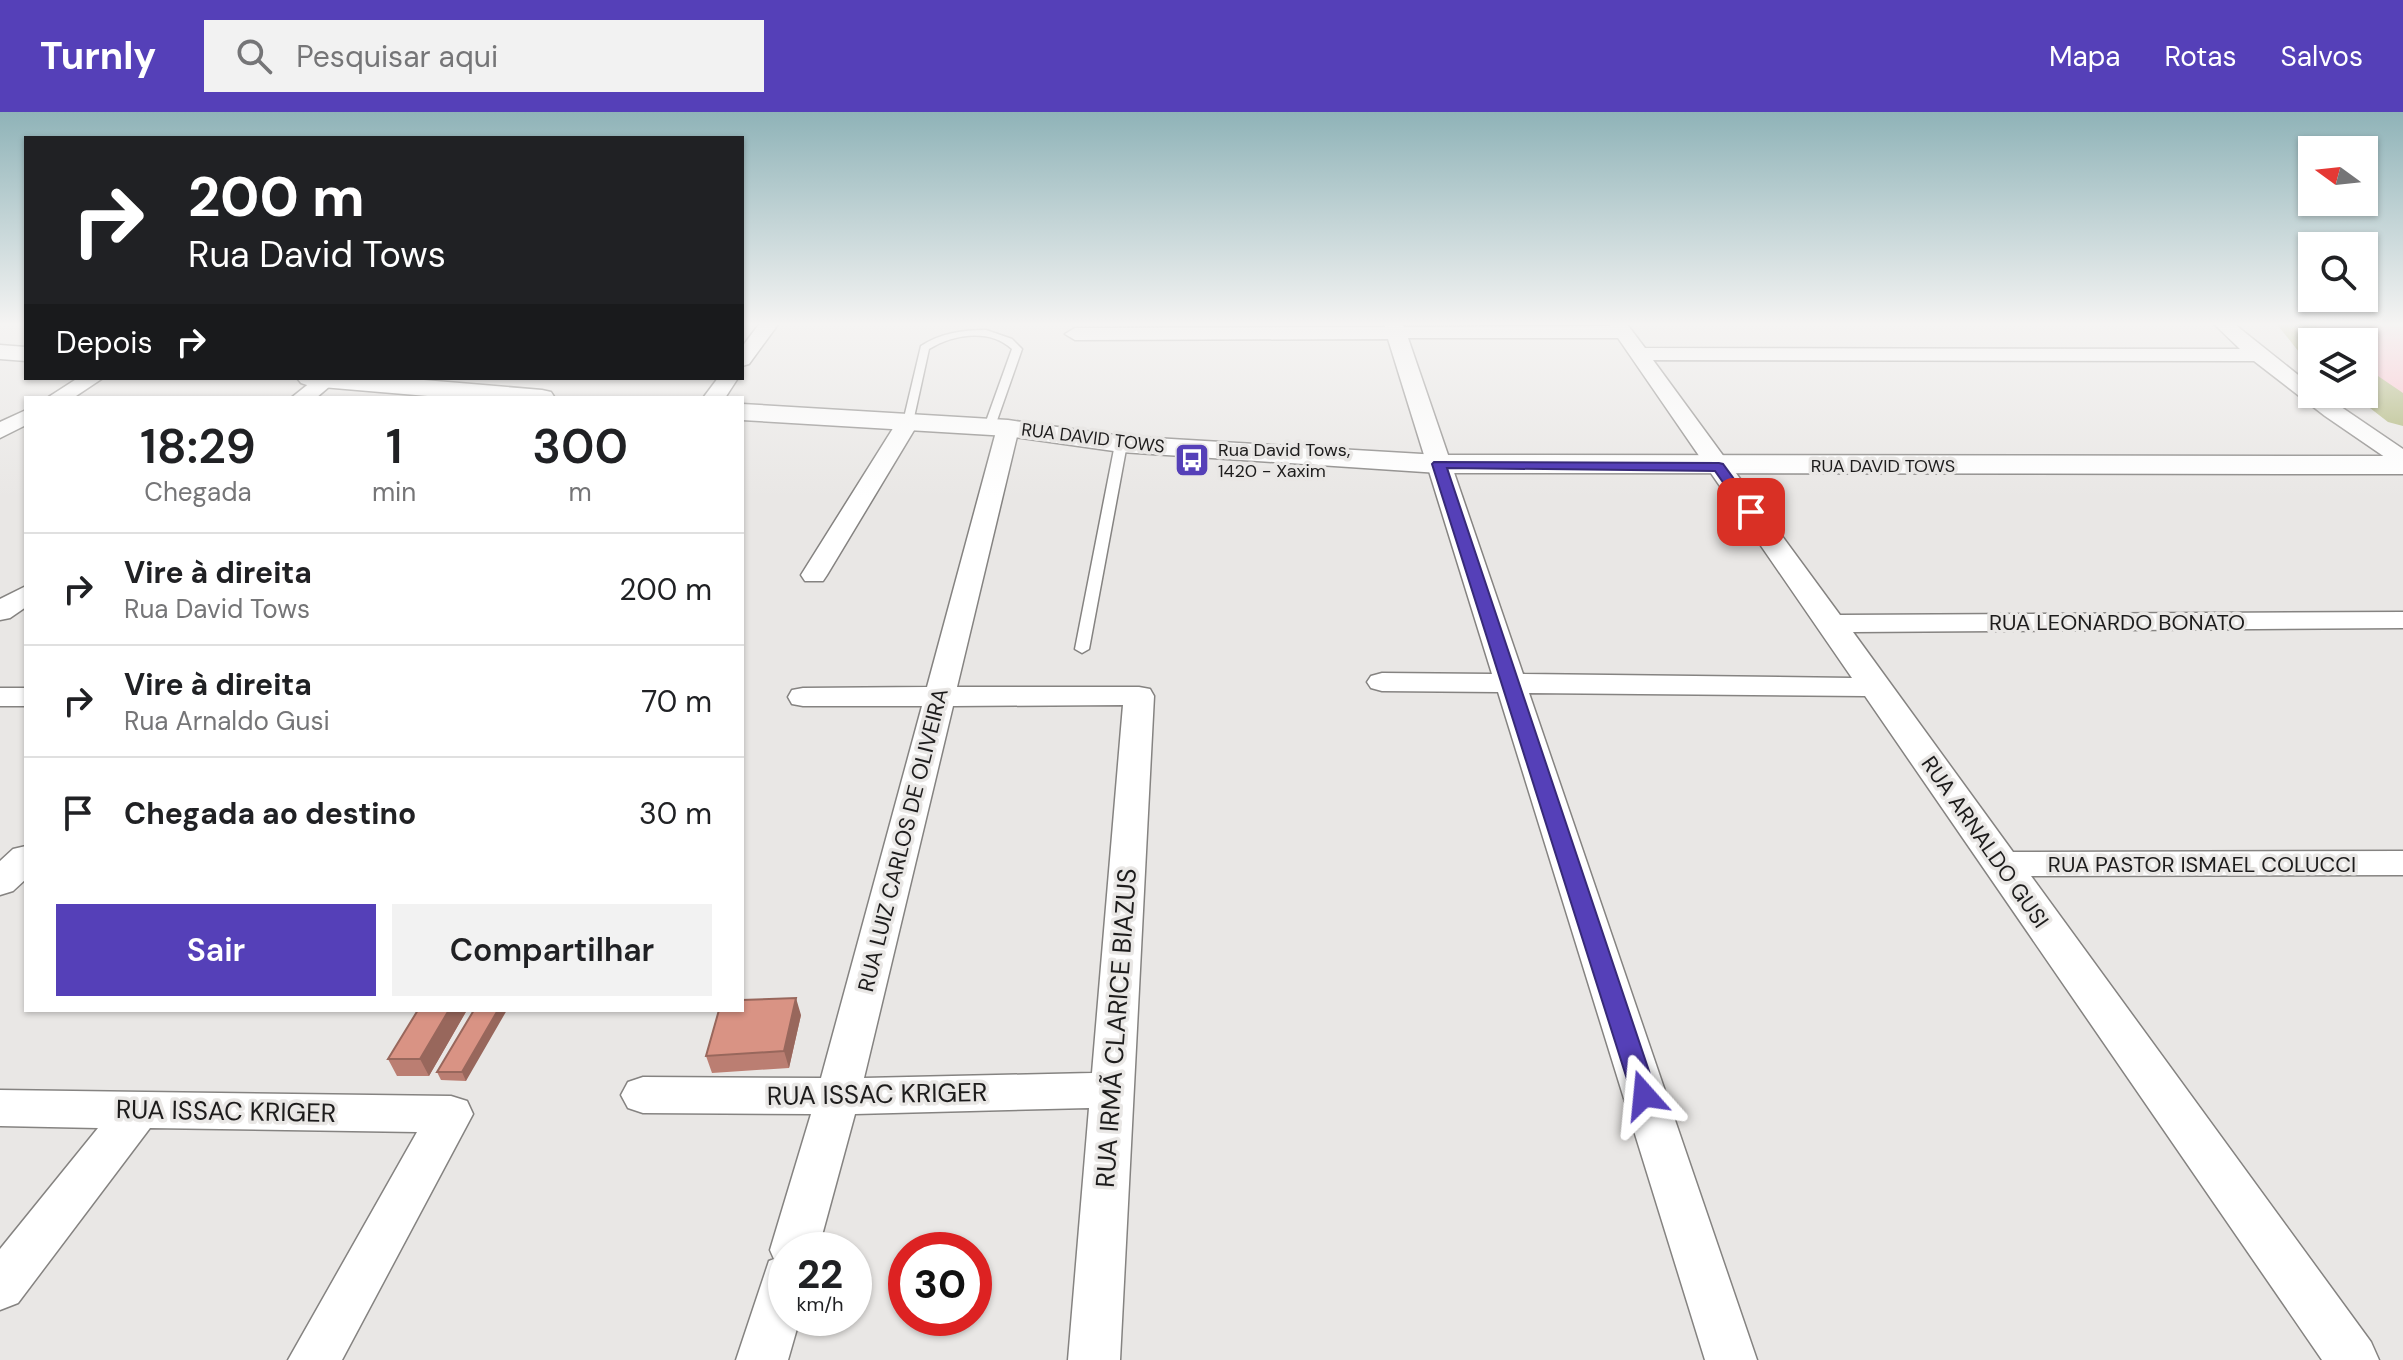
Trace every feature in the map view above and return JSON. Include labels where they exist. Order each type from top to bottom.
[{"type":"street","points":[[62,396],[87,381]]},
{"type":"street","points":[[370,381],[500,396]]},
{"type":"street","points":[[1412,381],[1731,1360]]},
{"type":"street","name":"RUA ARNALDO GUSI","points":[[1658,381],[2353,1360]]},
{"type":"street","points":[[2293,381],[2403,462]]},
{"type":"street","name":"RUA DAVID TOWS","points":[[744,412],[999,428],[1121,444],[1439,464],[1719,467],[2403,462]]},
{"type":"street","points":[[0,431],[24,417]]},
{"type":"street","points":[[814,575],[908,422]]},
{"type":"street","name":"RUA LUIZ CARLOS DE OLIVEIRA","points":[[799,1232],[838,1096],[939,698],[999,428]]},
{"type":"street","points":[[0,612],[24,595]]},
{"type":"street","name":"RUA LEONARDO BONATO","points":[[1830,624],[2403,620]]},
{"type":"street","points":[[1382,682],[1875,687]]},
{"type":"street","name":"RUA IRMÃ CLARICE BIAZUS","points":[[939,698],[1139,696],[1094,1360]]},
{"type":"street","points":[[0,697],[24,697]]},
{"type":"street","points":[[803,697],[939,698]]},
{"type":"street","points":[[0,882],[24,860]]},
{"type":"street","name":"RUA PASTOR ISMAEL COLUCCI","points":[[2001,864],[2403,863]]},
{"type":"street","name":"RUA ISSAC KRIGER","points":[[643,1095],[838,1096],[1112,1090]]},
{"type":"street","name":"RUA ISSAC KRIGER","points":[[0,1108],[451,1114],[314,1360]]},
{"type":"street","points":[[0,1287],[138,1110]]},
{"type":"street","points":[[762,1360],[769,1336]]},
{"type":"lane","points":[[908,422],[917,381]]},
{"type":"lane","points":[[999,428],[1010,381]]},
{"type":"lane","points":[[1082,649],[1121,444]]},
{"type":"shaded area","points":[[2379,381],[2403,381],[2403,399]]},
{"type":"building","points":[[796,998],[784,1051],[706,1056],[718,1012],[744,1012],[744,1000]]},
{"type":"building","points":[[417,1012],[448,1012],[420,1059],[388,1059]]},
{"type":"building","points":[[473,1012],[497,1012],[462,1072],[437,1072]]},
{"type":"waterway","points":[[2378,394],[2403,413]]},
{"type":"place","name":"Rua David Tows, 1420 - Xaxim","points":[[1192,460]]},
{"type":"route","points":[[1644,1095],[1439,464],[1719,467],[1751,512]]}]
